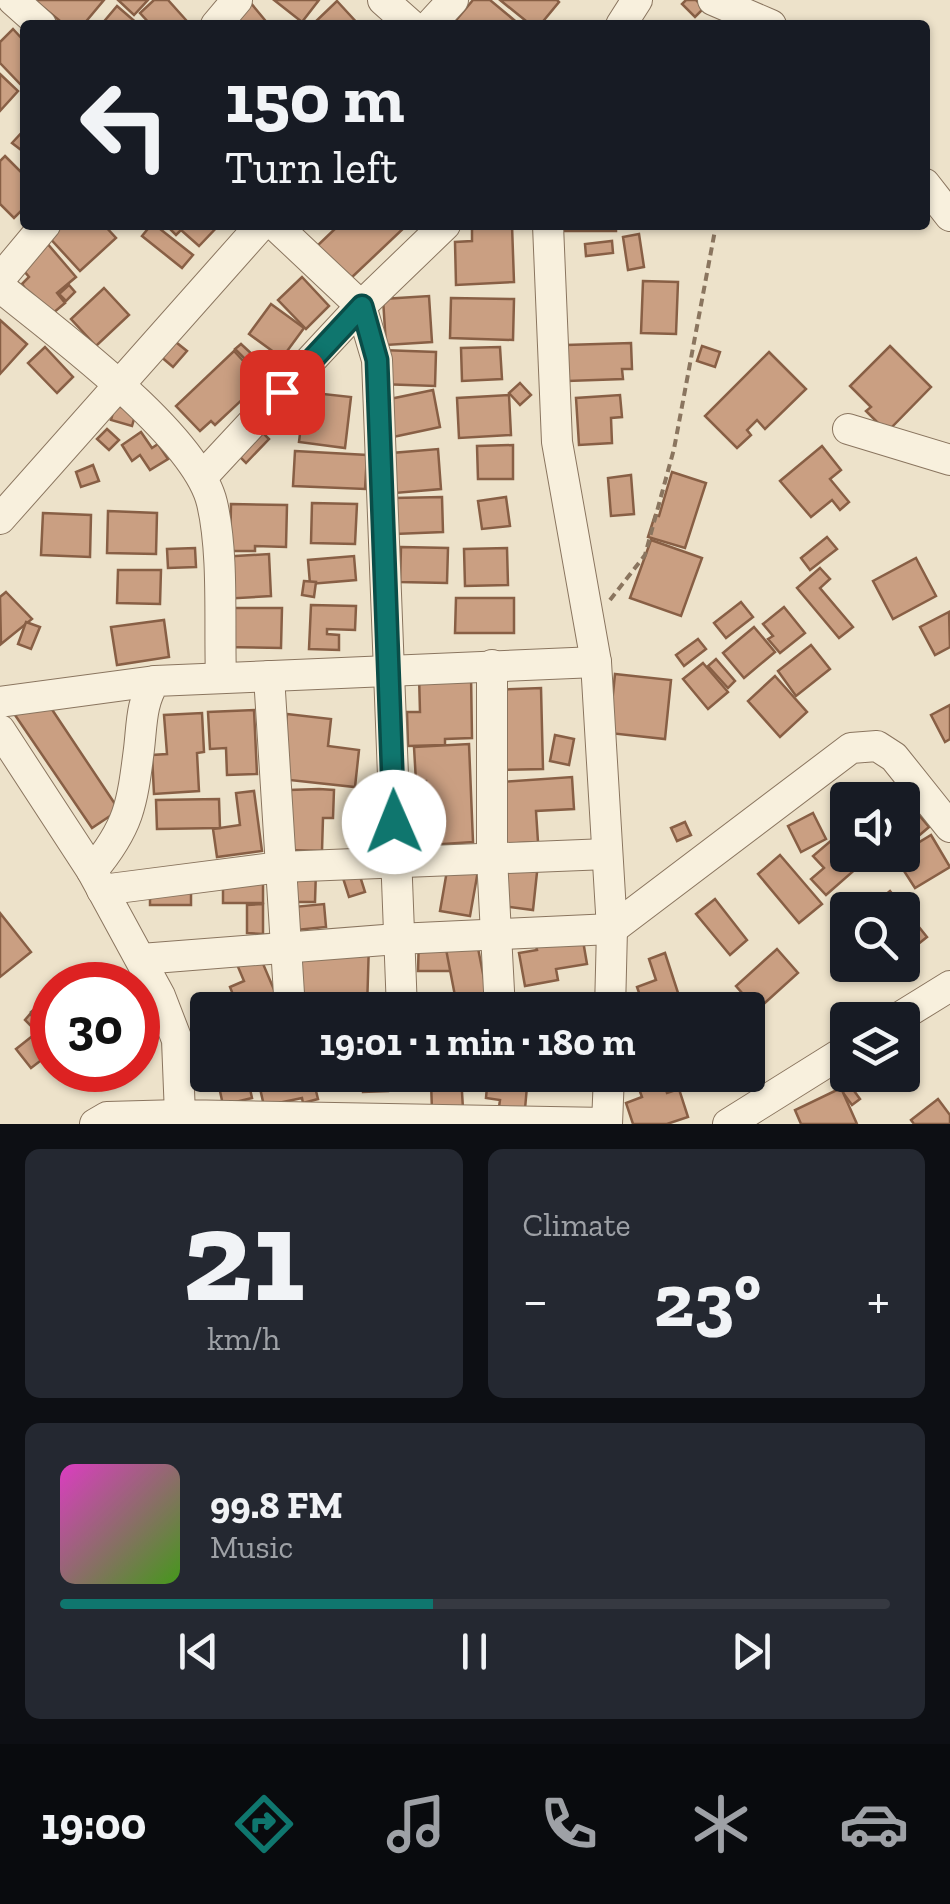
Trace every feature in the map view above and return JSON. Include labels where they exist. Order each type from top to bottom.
[{"type":"street","points":[[13,0],[35,20]]},
{"type":"street","points":[[220,20],[237,0]]},
{"type":"street","points":[[382,0],[404,20]]},
{"type":"street","points":[[435,20],[453,0]]},
{"type":"street","points":[[713,0],[759,20]]},
{"type":"street","points":[[930,190],[950,216]]},
{"type":"street","points":[[0,279],[42,230]]},
{"type":"street","points":[[0,519],[256,230]]},
{"type":"street","points":[[280,230],[362,306],[377,360],[401,992]]},
{"type":"street","points":[[203,476],[362,306],[440,230]]},
{"type":"street","points":[[548,230],[557,442],[596,662],[612,928],[610,992]]},
{"type":"street","points":[[0,287],[118,385],[203,476],[216,528],[221,678]]},
{"type":"street","points":[[848,429],[950,460]]},
{"type":"street","points":[[0,702],[155,681],[596,662]]},
{"type":"street","points":[[492,666],[492,858],[499,992]]},
{"type":"street","points":[[269,676],[288,992]]},
{"type":"street","points":[[97,880],[126,822],[142,712],[155,681]]},
{"type":"street","points":[[0,730],[97,880],[190,1036]]},
{"type":"street","points":[[141,958],[612,928],[851,748],[877,746],[894,757],[950,827]]},
{"type":"street","points":[[97,880],[395,860],[607,854]]},
{"type":"street","points":[[920,1005],[950,986]]},
{"type":"street","points":[[180,1115],[190,1052]]},
{"type":"street","points":[[728,1124],[830,1061]]},
{"type":"street","points":[[95,1124],[107,1117],[180,1115],[607,1124],[608,1092]]},
{"type":"path","points":[[588,622],[620,590],[646,554],[674,449],[715,230]]},
{"type":"building","points":[[34,0],[104,0],[87,20],[59,20]]},
{"type":"building","points":[[118,0],[148,0],[134,15]]},
{"type":"building","points":[[154,0],[168,0],[186,20],[146,20],[140,13]]},
{"type":"building","points":[[274,0],[319,0],[299,20]]},
{"type":"building","points":[[473,0],[490,0],[514,20],[456,20]]},
{"type":"building","points":[[500,0],[559,2],[544,20],[525,20]]},
{"type":"building","points":[[696,0],[704,8],[695,17],[682,4]]},
{"type":"building","points":[[337,1],[354,20],[317,20]]},
{"type":"building","points":[[250,2],[265,20],[234,20]]},
{"type":"building","points":[[117,6],[133,20],[105,20]]},
{"type":"building","points":[[13,29],[20,37],[20,84],[0,63],[0,42]]},
{"type":"building","points":[[0,74],[18,91],[0,111]]},
{"type":"building","points":[[5,156],[20,171],[20,212],[14,218],[0,204],[0,161]]},
{"type":"building","points":[[50,230],[109,230],[116,238],[80,271],[46,234]]},
{"type":"building","points":[[147,230],[161,230],[193,255],[182,268],[142,236]]},
{"type":"building","points":[[181,230],[214,230],[199,246]]},
{"type":"building","points":[[334,230],[402,230],[349,280],[317,246]]},
{"type":"building","points":[[472,230],[512,230],[514,282],[456,285],[455,242],[472,241]]},
{"type":"building","points":[[639,234],[644,267],[628,270],[623,237]]},
{"type":"building","points":[[612,241],[613,253],[586,256],[585,244]]},
{"type":"building","points":[[46,242],[76,277],[57,293],[65,303],[46,319],[22,284],[29,277],[19,265]]},
{"type":"building","points":[[302,277],[329,306],[306,329],[278,300]]},
{"type":"building","points":[[643,281],[678,282],[676,334],[641,333]]},
{"type":"building","points":[[69,285],[75,292],[66,301],[59,294]]},
{"type":"building","points":[[104,288],[129,315],[96,346],[71,319]]},
{"type":"building","points":[[429,296],[432,342],[386,345],[383,299]]},
{"type":"building","points":[[451,298],[514,299],[513,340],[450,338]]},
{"type":"building","points":[[271,304],[304,328],[282,358],[249,334]]},
{"type":"building","points":[[0,320],[27,344],[0,374]]},
{"type":"building","points":[[172,339],[187,351],[173,367],[159,355]]},
{"type":"building","points":[[631,343],[632,369],[622,369],[623,379],[568,381],[566,345]]},
{"type":"building","points":[[241,344],[254,356],[248,362],[235,349]]},
{"type":"building","points":[[702,346],[720,352],[715,367],[697,361]]},
{"type":"building","points":[[890,346],[931,387],[887,432],[866,411],[871,407],[850,386]]},
{"type":"building","points":[[45,347],[73,377],[57,393],[28,363]]},
{"type":"building","points":[[500,347],[502,379],[462,381],[461,348]]},
{"type":"building","points":[[381,350],[436,352],[435,386],[380,384]]},
{"type":"building","points":[[234,351],[262,381],[215,425],[211,421],[200,431],[176,406]]},
{"type":"building","points":[[769,352],[806,389],[765,429],[757,420],[747,430],[751,435],[737,448],[705,416]]},
{"type":"building","points":[[520,383],[531,395],[520,405],[509,393]]},
{"type":"building","points":[[433,390],[440,427],[393,437],[385,400]]},
{"type":"building","points":[[305,392],[351,397],[345,448],[299,442]]},
{"type":"building","points":[[509,395],[511,435],[459,438],[457,398]]},
{"type":"building","points":[[620,395],[622,417],[611,418],[612,443],[579,445],[576,398]]},
{"type":"building","points":[[115,405],[136,412],[132,426],[111,420]]},
{"type":"building","points":[[258,428],[269,439],[246,463],[235,452]]},
{"type":"building","points":[[107,429],[119,440],[109,450],[97,439]]},
{"type":"building","points":[[141,432],[152,448],[158,444],[168,459],[150,470],[140,455],[132,461],[122,445]]},
{"type":"building","points":[[513,445],[513,479],[478,479],[477,446]]},
{"type":"building","points":[[822,446],[841,470],[830,479],[849,502],[840,510],[832,500],[811,517],[780,481]]},
{"type":"building","points":[[438,449],[441,489],[395,493],[392,453]]},
{"type":"building","points":[[295,451],[367,455],[365,489],[293,486]]},
{"type":"building","points":[[93,465],[99,481],[81,487],[76,472]]},
{"type":"building","points":[[672,472],[706,483],[685,548],[648,537],[655,515],[659,516]]},
{"type":"building","points":[[631,475],[634,514],[611,516],[608,478]]},
{"type":"building","points":[[442,497],[443,532],[395,534],[393,498]]},
{"type":"building","points":[[506,497],[510,526],[482,529],[478,501]]},
{"type":"building","points":[[312,503],[357,504],[355,544],[311,543]]},
{"type":"building","points":[[231,504],[287,505],[286,547],[255,546],[255,551],[230,551]]},
{"type":"building","points":[[108,511],[157,513],[156,554],[107,553]]},
{"type":"building","points":[[43,513],[91,515],[90,557],[41,555]]},
{"type":"building","points":[[827,537],[837,549],[810,570],[801,558]]},
{"type":"building","points":[[651,540],[702,558],[681,616],[630,598]]},
{"type":"building","points":[[401,547],[448,548],[447,583],[400,582]]},
{"type":"building","points":[[195,548],[196,567],[168,568],[167,549]]},
{"type":"building","points":[[507,548],[508,585],[465,586],[464,549]]},
{"type":"building","points":[[269,554],[271,596],[222,599],[220,557]]},
{"type":"building","points":[[354,556],[356,580],[310,584],[308,560]]},
{"type":"building","points":[[916,558],[936,596],[893,619],[873,581]]},
{"type":"building","points":[[820,568],[830,579],[820,588],[853,627],[839,638],[797,588]]},
{"type":"building","points":[[118,570],[161,570],[160,604],[117,603]]},
{"type":"building","points":[[304,581],[316,582],[314,597],[302,595]]},
{"type":"building","points":[[6,592],[32,619],[1,644],[0,597]]},
{"type":"building","points":[[456,598],[514,598],[514,633],[455,633]]},
{"type":"building","points":[[741,602],[753,617],[726,638],[714,623]]},
{"type":"building","points":[[311,605],[356,606],[355,630],[327,629],[327,634],[339,635],[339,650],[309,649]]},
{"type":"building","points":[[784,607],[805,633],[780,653],[768,639],[773,636],[763,624]]},
{"type":"building","points":[[222,608],[282,608],[281,648],[222,647]]},
{"type":"building","points":[[949,612],[950,647],[935,655],[920,627]]},
{"type":"building","points":[[164,620],[169,657],[117,665],[111,627]]},
{"type":"building","points":[[26,622],[40,627],[31,649],[18,644]]},
{"type":"building","points":[[754,627],[775,652],[744,678],[723,653]]},
{"type":"building","points":[[698,639],[706,649],[684,666],[676,655]]},
{"type":"building","points":[[811,645],[830,669],[796,696],[778,671]]},
{"type":"building","points":[[716,659],[735,681],[728,688],[708,666]]},
{"type":"building","points":[[703,663],[728,692],[708,709],[683,679]]},
{"type":"building","points":[[471,674],[472,738],[445,739],[445,745],[408,746],[407,712],[420,712],[419,675]]},
{"type":"building","points":[[615,674],[671,680],[665,739],[609,733]]},
{"type":"building","points":[[775,676],[807,712],[780,737],[748,701]]},
{"type":"building","points":[[541,688],[543,769],[493,770],[491,690]]},
{"type":"building","points":[[43,696],[119,810],[92,828],[15,715]]},
{"type":"building","points":[[950,705],[950,739],[945,742],[931,715]]},
{"type":"building","points":[[254,710],[257,774],[227,775],[226,748],[210,749],[208,712]]},
{"type":"building","points":[[202,713],[204,752],[197,753],[199,791],[154,794],[152,755],[167,754],[164,715]]},
{"type":"building","points":[[287,714],[331,719],[328,746],[359,750],[355,787],[280,779]]},
{"type":"building","points":[[555,735],[574,739],[569,765],[550,761]]},
{"type":"building","points":[[469,744],[473,842],[429,845],[426,781],[416,782],[414,747]]},
{"type":"building","points":[[572,777],[574,809],[536,811],[538,842],[504,844],[500,782]]},
{"type":"building","points":[[289,790],[334,790],[333,818],[323,818],[322,851],[287,850]]},
{"type":"building","points":[[254,791],[262,851],[217,857],[213,829],[240,825],[236,793]]},
{"type":"building","points":[[219,799],[220,828],[157,829],[156,800]]},
{"type":"building","points":[[813,813],[826,839],[801,852],[788,826]]},
{"type":"building","points":[[920,816],[929,827],[920,835]]},
{"type":"building","points":[[685,822],[691,835],[677,841],[671,828]]},
{"type":"building","points":[[931,835],[950,867],[915,888],[905,872],[920,872],[920,842]]},
{"type":"building","points":[[830,842],[830,872],[852,872],[826,895],[811,879],[824,868],[813,856]]},
{"type":"building","points":[[780,855],[822,904],[799,923],[758,874]]},
{"type":"building","points":[[449,859],[479,865],[470,916],[440,911]]},
{"type":"building","points":[[508,859],[538,863],[533,910],[503,906]]},
{"type":"building","points":[[284,869],[316,870],[315,902],[284,902]]},
{"type":"building","points":[[150,871],[191,871],[191,905],[150,905]]},
{"type":"building","points":[[223,872],[263,872],[263,903],[223,903]]},
{"type":"building","points":[[359,873],[365,892],[349,897],[343,878]]},
{"type":"building","points":[[715,899],[747,940],[730,955],[696,914]]},
{"type":"building","points":[[263,904],[263,934],[247,933],[247,905]]},
{"type":"building","points":[[324,904],[326,927],[296,930],[293,907]]},
{"type":"building","points":[[0,913],[31,952],[0,977]]},
{"type":"building","points":[[581,929],[587,964],[556,969],[558,980],[525,986],[519,953],[537,950],[534,937]]},
{"type":"building","points":[[419,936],[451,937],[451,971],[418,971]]},
{"type":"building","points":[[476,938],[487,992],[454,992],[445,944]]},
{"type":"building","points":[[369,943],[368,992],[298,992],[300,946]]},
{"type":"building","points":[[255,945],[275,992],[232,992],[230,987],[244,981],[233,955]]},
{"type":"building","points":[[777,949],[798,973],[765,1003],[765,992],[741,992],[736,986]]},
{"type":"building","points":[[665,953],[678,992],[639,992],[637,987],[656,980],[649,959]]},
{"type":"building","points":[[30,1038],[30,1067],[16,1049]]},
{"type":"building","points":[[220,1092],[251,1092],[252,1098],[223,1105]]},
{"type":"building","points":[[261,1092],[316,1092],[318,1099],[303,1103],[302,1098],[264,1106]]},
{"type":"building","points":[[431,1092],[462,1092],[463,1109],[432,1110]]},
{"type":"building","points":[[487,1092],[526,1092],[525,1109],[499,1107],[500,1100],[486,1098]]},
{"type":"building","points":[[640,1092],[680,1092],[688,1117],[667,1124],[633,1124],[626,1103],[642,1097]]},
{"type":"building","points":[[833,1092],[843,1092],[857,1124],[801,1124],[795,1110]]},
{"type":"building","points":[[842,1092],[855,1092],[860,1099],[852,1105]]},
{"type":"building","points":[[938,1099],[950,1115],[950,1124],[914,1124],[911,1120]]},
{"type":"route","points":[[282,392],[362,306],[377,360],[394,822]]}]
